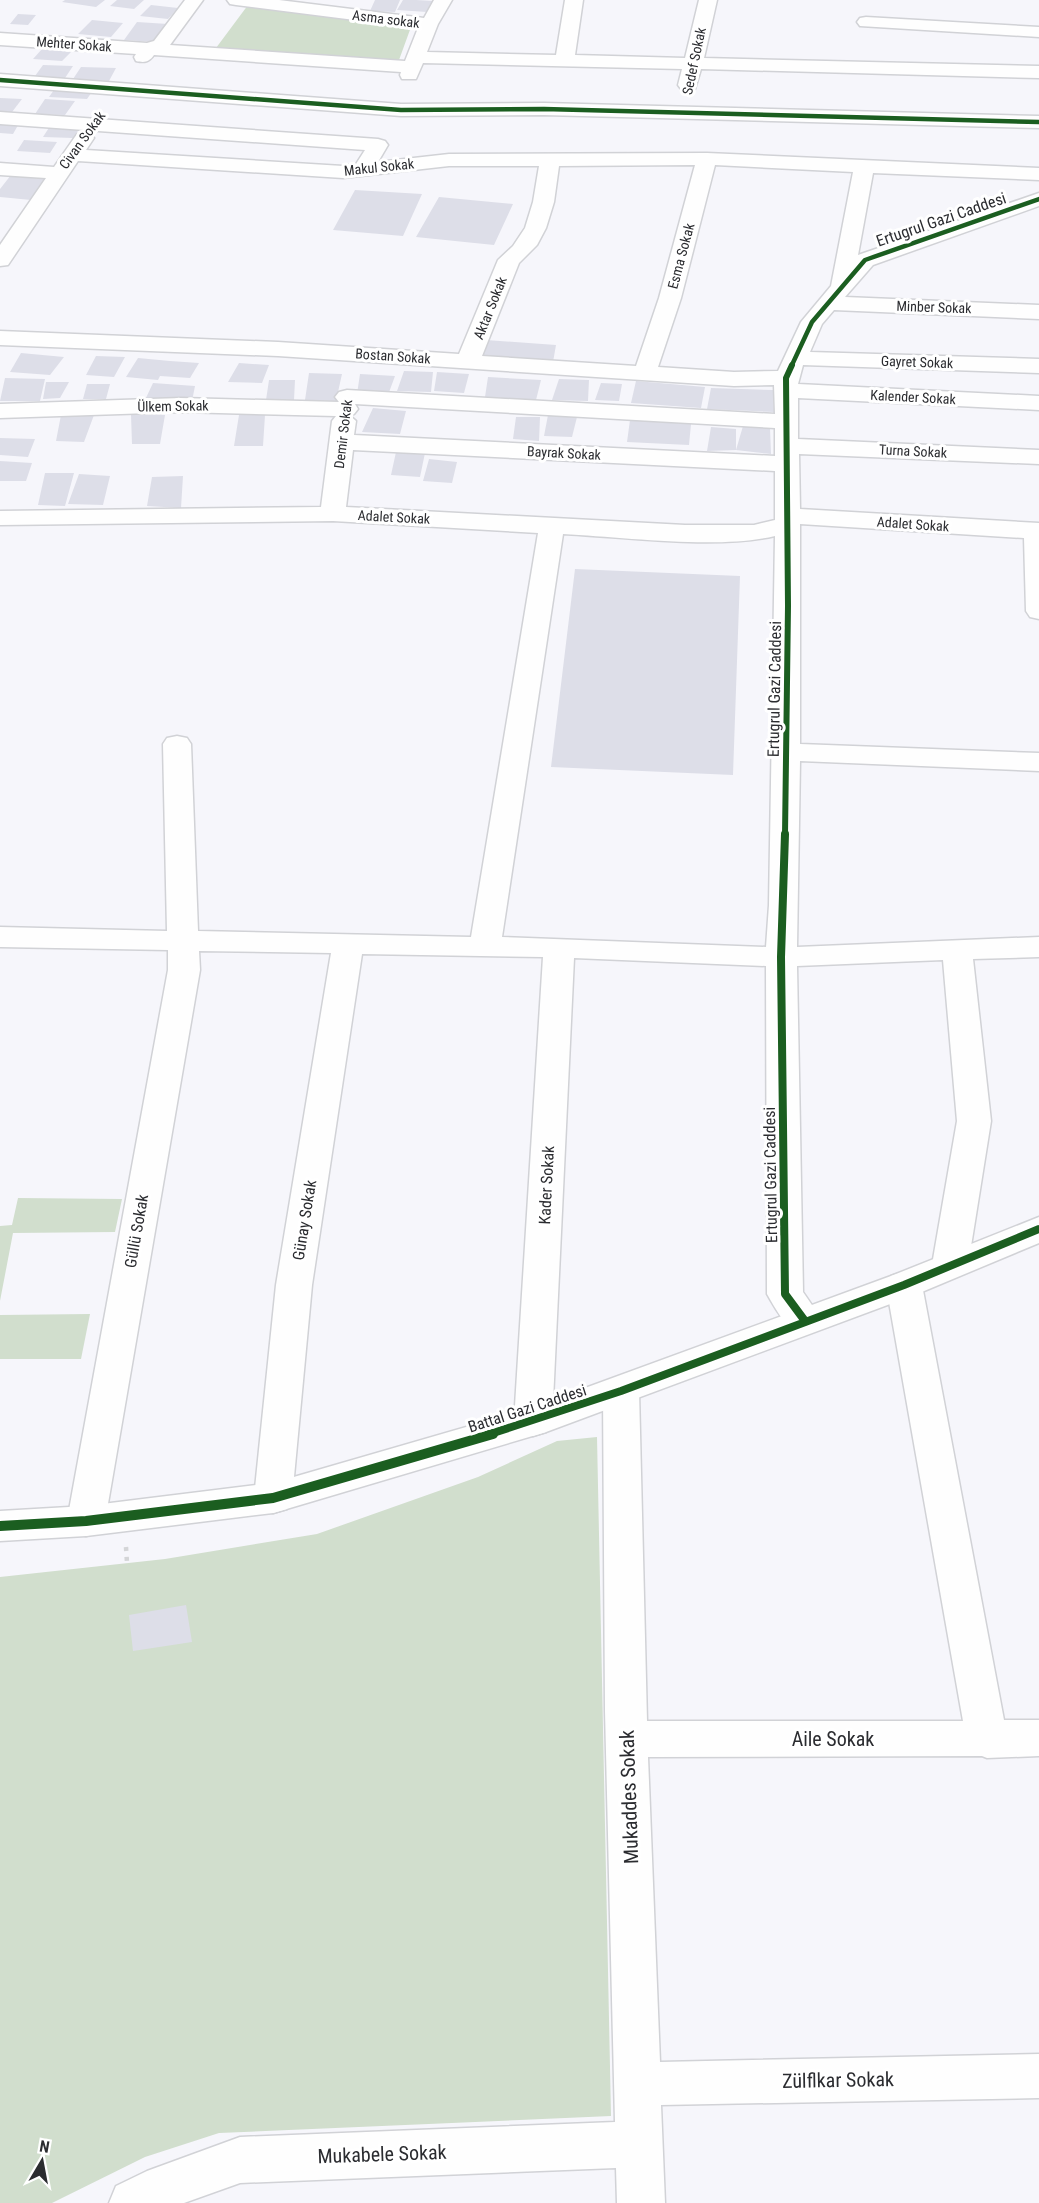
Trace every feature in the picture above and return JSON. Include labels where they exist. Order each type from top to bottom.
[{"type":"street","name":"Civan Sokak","points":[[0,260],[9,233],[58,173],[149,49],[161,45],[194,0]]},
{"type":"street","name":"Asma sokak","points":[[236,0],[429,24]]},
{"type":"street","points":[[363,170],[401,110],[413,62],[429,24],[443,0]]},
{"type":"street","points":[[565,60],[574,0]]},
{"type":"street","name":"Sedef Sokak","points":[[697,159],[684,112],[691,64],[708,0]]},
{"type":"street","points":[[862,68],[869,0]]},
{"type":"street","points":[[866,22],[1039,32]]},
{"type":"street","name":"Mehter Sokak","points":[[0,39],[413,62],[565,60],[1039,72]]},
{"type":"street","points":[[0,80],[401,110],[481,108],[1039,122]]},
{"type":"street","points":[[0,117],[378,146],[409,165]]},
{"type":"street","name":"Makul Sokak","points":[[71,155],[343,172],[449,160],[697,159],[1039,174]]},
{"type":"street","name":"Esma Sokak","points":[[645,373],[670,298],[697,159]]},
{"type":"street","name":"Aktar Sokak","points":[[468,361],[509,260],[523,251],[539,224],[550,160]]},
{"type":"street","points":[[835,295],[864,165]]},
{"type":"street","points":[[0,169],[58,173]]},
{"type":"street","name":"Ertugrul Gazi Caddesi","points":[[805,1321],[784,1294],[781,957],[784,905],[789,375],[812,322],[865,260],[1033,204]]},
{"type":"street","name":"Minber Sokak","points":[[835,295],[1039,312]]},
{"type":"street","name":"Bostan Sokak","points":[[0,339],[352,354],[734,379],[789,375]]},
{"type":"street","name":"Demir Sokak","points":[[333,514],[352,354]]},
{"type":"street","name":"Gayret Sokak","points":[[789,375],[1039,366]]},
{"type":"street","name":"Kalender Sokak","points":[[789,375],[1039,403]]},
{"type":"street","name":"Ülkem Sokak","points":[[0,411],[181,405],[346,403],[787,444]]},
{"type":"street","name":"Bayrak Sokak","points":[[342,442],[787,444]]},
{"type":"street","name":"Turna Sokak","points":[[787,444],[1039,457]]},
{"type":"street","name":"Adalet Sokak","points":[[0,518],[333,514],[685,533],[754,533],[787,521],[1037,531]]},
{"type":"street","points":[[485,946],[552,526]]},
{"type":"street","points":[[1037,531],[1039,611]]},
{"type":"street","name":"Güllü Sokak","points":[[86,1521],[184,970],[177,744]]},
{"type":"street","points":[[786,752],[1039,762]]},
{"type":"street","points":[[0,937],[485,946],[781,957],[1039,947]]},
{"type":"street","name":"Günay Sokak","points":[[273,1498],[294,1285],[348,944]]},
{"type":"street","name":"Kader Sokak","points":[[532,1422],[559,948]]},
{"type":"street","points":[[950,1265],[974,1121],[957,950]]},
{"type":"street","name":"Battal Gazi Caddesi","points":[[0,1526],[86,1521],[273,1498],[532,1422],[621,1391],[904,1285],[1039,1229]]},
{"type":"street","points":[[904,1285],[987,1740]]},
{"type":"street","name":"Mukaddes Sokak","points":[[621,1391],[627,1739],[641,2203]]},
{"type":"street","name":"Aile Sokak","points":[[627,1739],[987,1740],[1039,1738]]},
{"type":"street","name":"Zülflkar Sokak","points":[[637,2084],[1039,2076]]},
{"type":"street","name":"Mukabele Sokak","points":[[156,2198],[240,2160],[639,2144]]},
{"type":"green space","points":[[248,5],[411,27],[399,60],[394,62],[216,48]]},
{"type":"green space","points":[[18,1198],[122,1199],[115,1232],[13,1233],[0,1301],[0,1226],[12,1225]]},
{"type":"green space","points":[[90,1314],[81,1359],[0,1359],[0,1315]]},
{"type":"green space","points":[[597,1437],[611,2116],[219,2133],[145,2157],[52,2203],[0,2203],[0,1577],[165,1559],[317,1534],[478,1477],[557,1441]]},
{"type":"building","points":[[65,0],[105,0],[96,7],[62,2]]},
{"type":"building","points":[[117,0],[144,0],[134,9],[110,6]]},
{"type":"building","points":[[375,0],[400,0],[395,12],[370,11]]},
{"type":"building","points":[[403,0],[434,1],[427,12],[397,10]]},
{"type":"building","points":[[151,5],[178,8],[168,19],[140,16]]},
{"type":"building","points":[[18,14],[36,15],[28,25],[10,24]]},
{"type":"building","points":[[92,20],[123,23],[111,37],[78,34]]},
{"type":"building","points":[[137,22],[168,24],[155,42],[124,40]]},
{"type":"building","points":[[42,49],[71,52],[62,61],[33,59]]},
{"type":"building","points":[[43,65],[73,66],[65,78],[35,76]]},
{"type":"building","points":[[81,67],[116,68],[109,81],[73,79]]},
{"type":"building","points":[[56,87],[94,89],[87,99],[49,97]]},
{"type":"building","points":[[0,98],[22,99],[12,112],[0,111]]},
{"type":"building","points":[[45,99],[75,101],[65,115],[35,114]]},
{"type":"building","points":[[0,119],[21,120],[13,134],[0,133]]},
{"type":"building","points":[[52,123],[82,125],[73,138],[43,137]]},
{"type":"building","points":[[24,140],[57,142],[50,153],[17,151]]},
{"type":"building","points":[[11,175],[47,177],[31,200],[0,197],[0,189]]},
{"type":"building","points":[[355,190],[422,194],[403,236],[333,230]]},
{"type":"building","points":[[439,197],[513,204],[494,245],[416,237]]},
{"type":"building","points":[[486,340],[556,345],[553,362],[482,357]]},
{"type":"building","points":[[21,353],[64,357],[50,375],[10,372]]},
{"type":"building","points":[[96,356],[125,357],[114,377],[86,375]]},
{"type":"building","points":[[138,358],[199,363],[190,378],[160,376],[158,380],[126,377]]},
{"type":"building","points":[[239,363],[269,365],[262,383],[228,382]]},
{"type":"building","points":[[404,371],[433,372],[431,392],[397,391]]},
{"type":"building","points":[[437,372],[469,374],[464,393],[434,391]]},
{"type":"building","points":[[309,373],[342,374],[336,401],[305,400]]},
{"type":"building","points":[[360,374],[395,376],[388,395],[357,394]]},
{"type":"building","points":[[488,377],[541,380],[536,400],[485,397]]},
{"type":"building","points":[[5,378],[45,379],[40,401],[0,401]]},
{"type":"building","points":[[559,379],[589,380],[588,401],[552,400]]},
{"type":"building","points":[[269,380],[295,380],[294,400],[266,400]]},
{"type":"building","points":[[636,381],[705,387],[701,408],[631,403]]},
{"type":"building","points":[[46,382],[69,382],[60,398],[43,399]]},
{"type":"building","points":[[153,383],[195,386],[192,401],[145,400]]},
{"type":"building","points":[[601,383],[622,384],[619,401],[595,400]]},
{"type":"building","points":[[87,384],[110,384],[106,399],[83,399]]},
{"type":"building","points":[[711,388],[773,390],[774,412],[707,409]]},
{"type":"building","points":[[373,408],[406,411],[400,434],[362,432]]},
{"type":"building","points":[[61,415],[94,415],[84,442],[56,441]]},
{"type":"building","points":[[131,415],[165,415],[160,444],[132,444]]},
{"type":"building","points":[[239,415],[265,415],[263,446],[234,446]]},
{"type":"building","points":[[548,415],[577,417],[572,437],[544,436]]},
{"type":"building","points":[[516,417],[540,417],[539,441],[513,439]]},
{"type":"building","points":[[630,420],[691,424],[689,445],[627,442]]},
{"type":"building","points":[[743,426],[770,428],[771,454],[736,450]]},
{"type":"building","points":[[711,427],[736,429],[736,450],[707,451]]},
{"type":"building","points":[[0,438],[35,439],[28,457],[0,455]]},
{"type":"building","points":[[396,452],[425,453],[420,477],[391,475]]},
{"type":"building","points":[[429,459],[457,462],[452,483],[423,481]]},
{"type":"building","points":[[0,461],[32,463],[26,481],[0,481]]},
{"type":"building","points":[[45,473],[74,473],[65,506],[38,505]]},
{"type":"building","points":[[79,474],[110,476],[103,505],[68,504]]},
{"type":"building","points":[[183,476],[181,508],[147,506],[152,477]]},
{"type":"building","points":[[575,569],[740,576],[733,775],[551,767]]},
{"type":"building","points":[[186,1605],[192,1642],[133,1651],[129,1615]]},
{"type":"cycle path","points":[[0,80],[401,110],[544,109],[1039,122]]},
{"type":"cycle path","points":[[805,1321],[785,1294],[781,957],[784,905],[788,606],[786,378],[812,322],[865,260],[1039,199]]},
{"type":"cycle path","points":[[0,1526],[86,1521],[273,1498],[533,1422],[904,1285],[1039,1229]]}]
